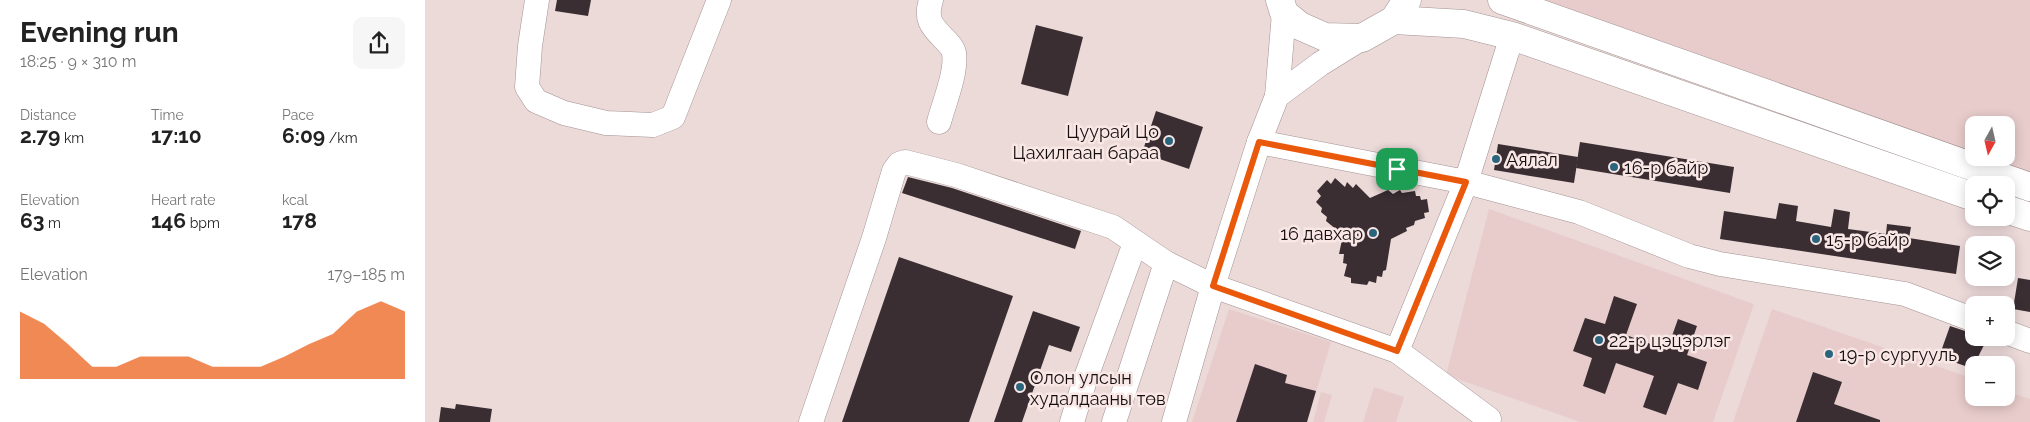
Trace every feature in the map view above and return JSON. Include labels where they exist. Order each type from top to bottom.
[{"type":"main road","points":[[1502,0],[2030,187]]},
{"type":"main road","points":[[1282,6],[1300,26],[1325,36],[1362,38],[1401,10],[1512,36],[1965,194]]},
{"type":"main road","points":[[2015,212],[2030,217]]},
{"type":"street","points":[[537,0],[530,46],[527,87],[537,102],[564,113],[606,122],[653,125],[673,117],[719,0]]},
{"type":"street","points":[[931,0],[927,10],[931,26],[954,52],[954,66],[939,122]]},
{"type":"street","points":[[1174,422],[1213,286],[1259,142],[1277,96],[1282,6]]},
{"type":"street","points":[[1397,351],[1466,182],[1512,36]]},
{"type":"street","points":[[1277,96],[1320,64],[1362,38]]},
{"type":"street","points":[[1259,142],[1466,182],[1579,212],[1689,256],[1719,264],[1905,294],[1965,317]]},
{"type":"street","points":[[811,422],[874,238],[894,171],[899,164],[905,162],[985,184],[1113,227],[1166,263],[1213,286],[1397,351],[1491,421]]},
{"type":"street","points":[[1072,422],[1085,380],[1135,243]]},
{"type":"street","points":[[1114,422],[1166,263]]},
{"type":"street","points":[[2015,335],[2030,341]]},
{"type":"shaded area","points":[[1524,0],[2030,0],[2030,176],[2001,166],[2015,166],[2015,116],[1965,116],[1965,153]]},
{"type":"shaded area","name":"22-р цэцэрлэг","points":[[1489,209],[1754,304],[1713,422],[1580,422],[1446,375]]},
{"type":"shaded area","points":[[1229,309],[1331,342],[1307,422],[1192,422]]},
{"type":"shaded area","name":"19-р сургууль","points":[[1772,309],[1965,376],[1965,406],[2015,406],[2015,394],[2030,399],[2030,422],[1733,422]]},
{"type":"shaded area","points":[[1374,387],[1404,397],[1396,422],[1363,422]]},
{"type":"shaded area","points":[[1321,392],[1332,395],[1324,422],[1313,422]]},
{"type":"building","points":[[557,0],[591,0],[588,16],[555,11]]},
{"type":"building","points":[[1036,25],[1083,37],[1068,96],[1021,84]]},
{"type":"building","points":[[1156,111],[1203,127],[1189,169],[1142,153]]},
{"type":"building","name":"16-р байр","points":[[1580,142],[1734,167],[1730,193],[1576,168]]},
{"type":"building","points":[[1498,144],[1578,157],[1574,183],[1494,170]]},
{"type":"building","points":[[908,177],[952,188],[1081,231],[1075,249],[902,193]]},
{"type":"building","name":"16 давхар","points":[[1335,178],[1345,187],[1347,182],[1353,188],[1356,184],[1370,198],[1388,190],[1393,194],[1400,190],[1402,193],[1415,191],[1416,196],[1420,196],[1421,200],[1427,199],[1429,212],[1424,213],[1425,218],[1415,221],[1414,225],[1406,228],[1407,231],[1391,239],[1386,270],[1383,271],[1382,277],[1377,276],[1376,283],[1369,281],[1367,285],[1351,283],[1351,278],[1344,276],[1347,264],[1343,263],[1344,254],[1339,254],[1343,235],[1326,221],[1327,217],[1321,212],[1322,208],[1316,202],[1321,196],[1317,191],[1327,180],[1331,184]]},
{"type":"building","name":"15-р байр","points":[[1779,203],[1798,206],[1796,221],[1831,227],[1834,209],[1850,212],[1848,229],[1886,234],[1887,224],[1911,227],[1909,238],[1960,246],[1956,274],[1720,239],[1724,211],[1776,219]]},
{"type":"building","name":"Олон улсын худалдааны төв","points":[[899,257],[1013,296],[969,422],[842,422]]},
{"type":"building","points":[[2018,278],[2030,280],[2030,312],[2015,309]]},
{"type":"building","name":"22-р цэцэрлэг","points":[[1614,296],[1637,304],[1626,335],[1667,350],[1678,319],[1697,326],[1687,355],[1707,362],[1698,390],[1678,383],[1666,415],[1643,407],[1654,376],[1616,363],[1605,394],[1583,386],[1592,358],[1573,351],[1585,318],[1605,324]]},
{"type":"building","name":"Олон улсын худалдааны төв","points":[[1033,311],[1080,327],[1071,352],[1049,345],[1022,422],[994,422]]},
{"type":"building","points":[[1950,326],[1965,331],[1965,346],[1984,346],[1978,356],[1965,356],[1965,366],[1939,357]]},
{"type":"building","points":[[1255,364],[1287,375],[1285,383],[1316,391],[1307,422],[1236,422]]},
{"type":"building","name":"19-р сургууль","points":[[1813,372],[1842,382],[1834,404],[1880,420],[1880,422],[1796,422]]},
{"type":"building","points":[[456,404],[492,409],[490,422],[439,422],[441,407],[455,409]]},
{"type":"place","name":"Цуурай Цо Цахилгаан бараа","points":[[1169,141]]},
{"type":"place","name":"Аялал","points":[[1496,159]]},
{"type":"place","name":"16-р байр","points":[[1614,167]]},
{"type":"place","name":"16 давхар","points":[[1373,233]]},
{"type":"place","name":"15-р байр","points":[[1816,239]]},
{"type":"place","name":"22-р цэцэрлэг","points":[[1599,340]]},
{"type":"place","name":"19-р сургууль","points":[[1829,354]]},
{"type":"place","name":"Олон улсын худалдааны төв","points":[[1020,387]]},
{"type":"route","points":[[1259,142],[1397,169],[1466,182],[1397,351],[1213,286],[1259,142]]}]
